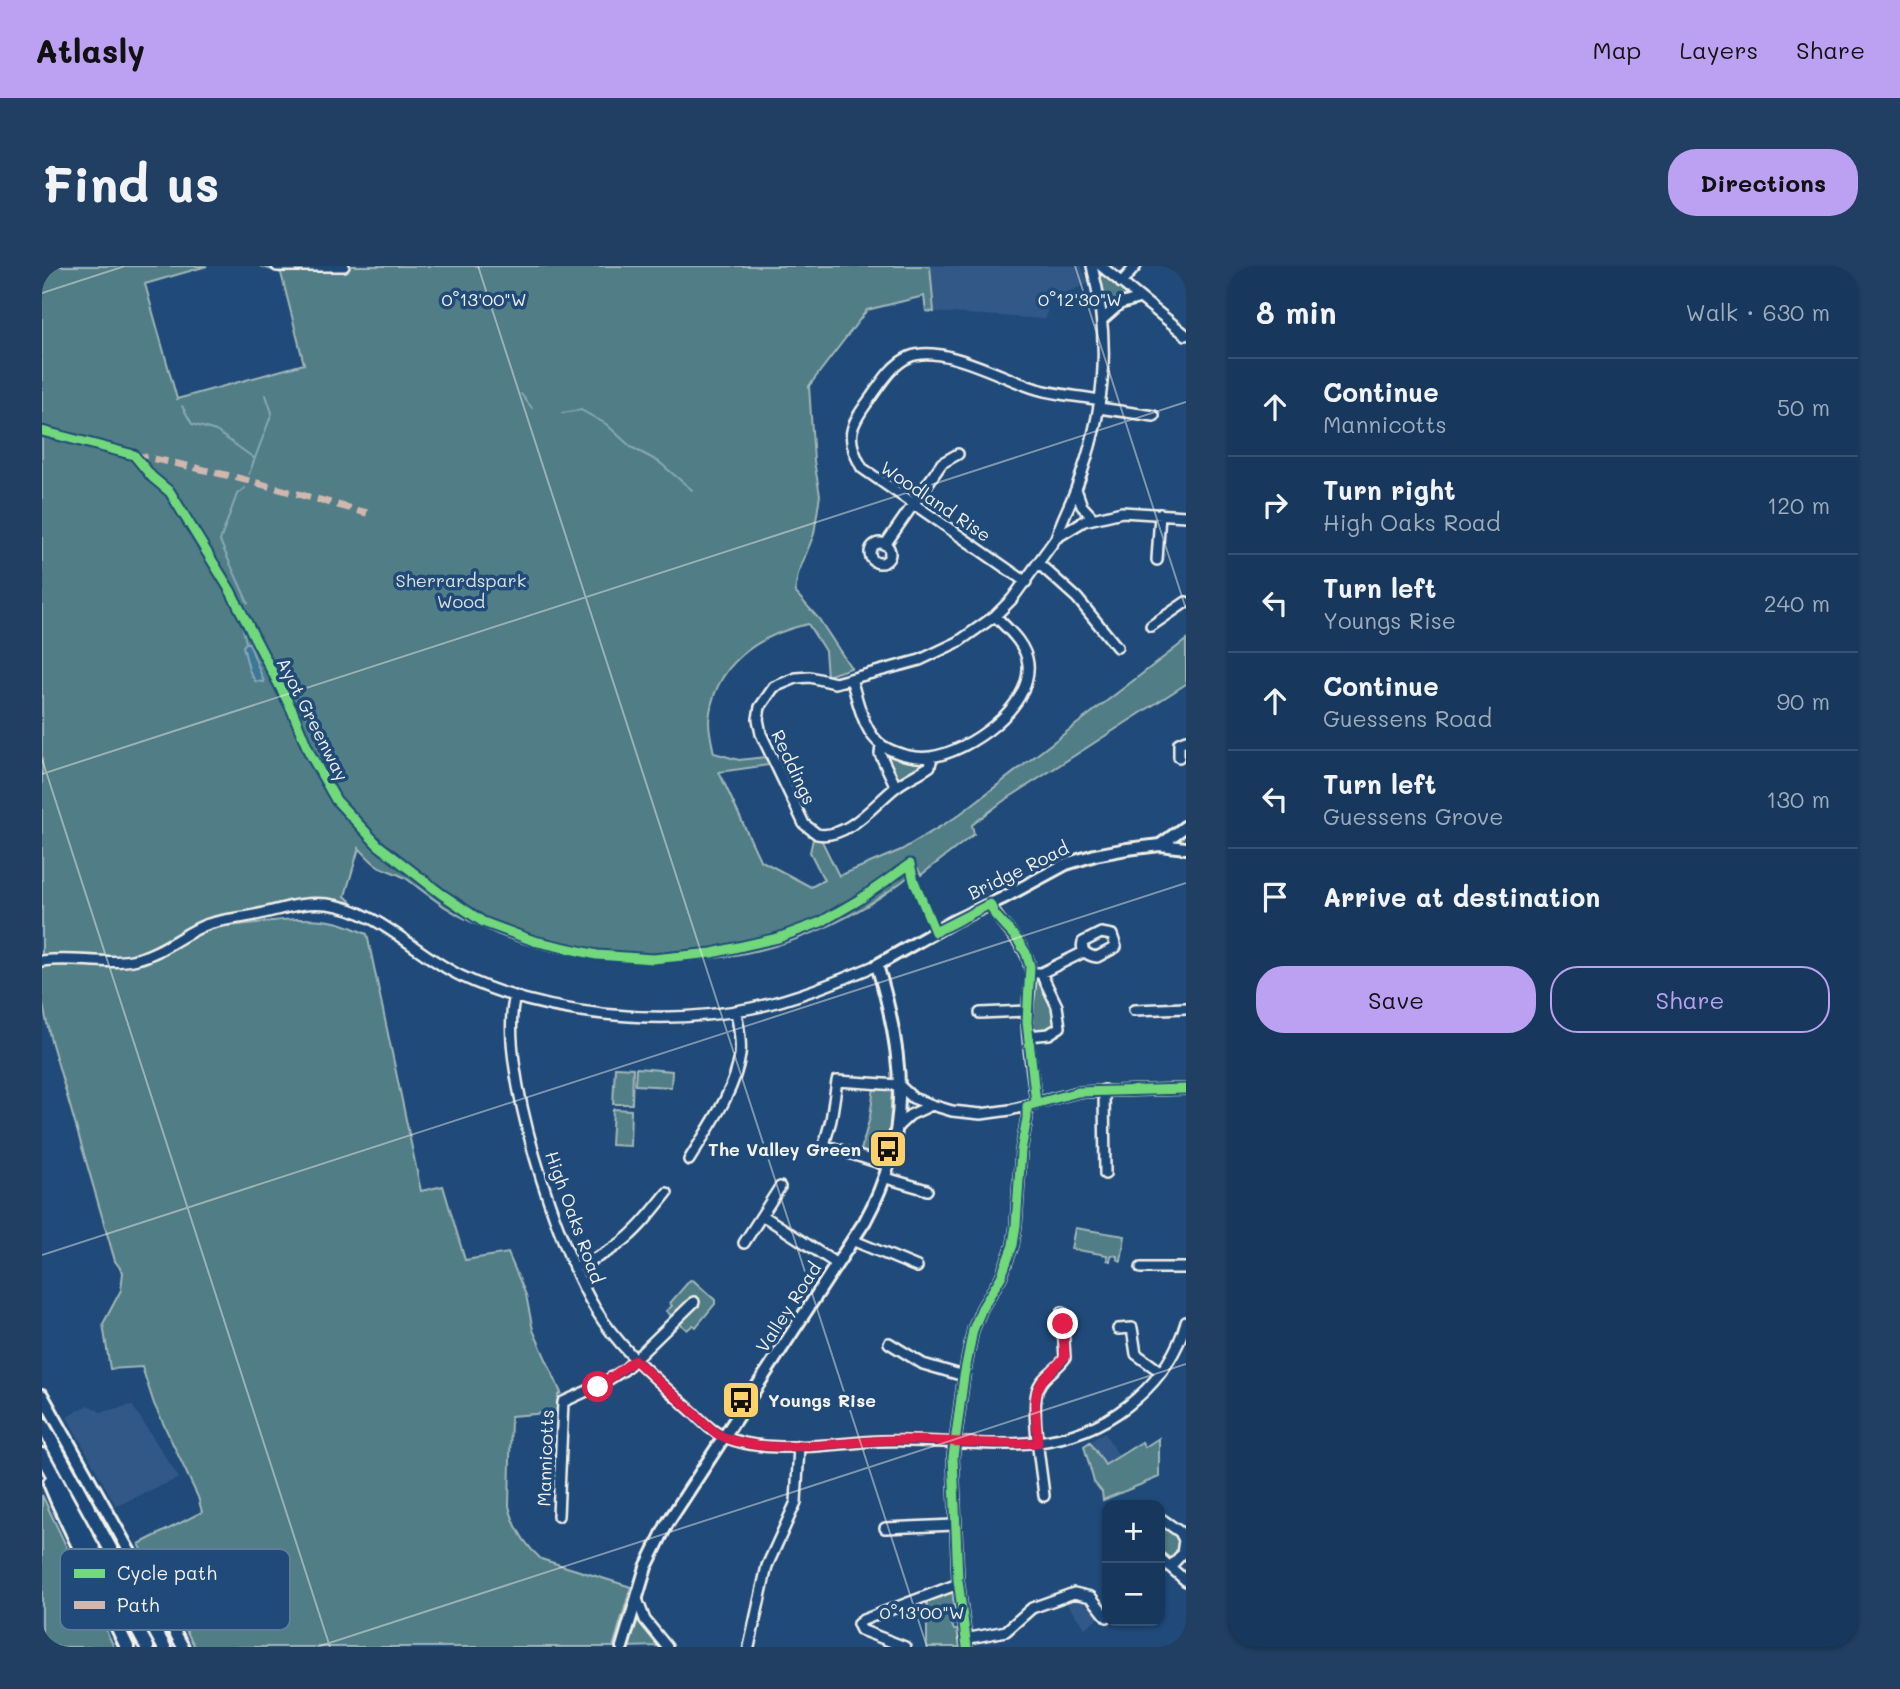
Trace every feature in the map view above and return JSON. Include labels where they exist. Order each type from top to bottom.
[{"type":"highway","points":[[42,1424],[110,1549]]},
{"type":"highway","points":[[44,1458],[52,1489],[80,1549]]},
{"type":"highway","points":[[44,1458],[94,1549]]},
{"type":"highway","points":[[119,1630],[127,1647]]},
{"type":"highway","points":[[138,1630],[147,1647]]},
{"type":"highway","points":[[155,1630],[164,1647]]},
{"type":"main road","points":[[1160,845],[1186,826]]},
{"type":"main road","name":"Bridge Road","points":[[877,965],[954,921],[1081,859],[1111,851],[1160,845],[1186,848]]},
{"type":"main road","name":"Valley Road","points":[[622,1647],[655,1546],[869,1213],[888,1172],[897,1127],[899,1085],[893,1028],[877,965]]},
{"type":"main road","points":[[42,1395],[128,1549]]},
{"type":"main road","points":[[173,1630],[183,1647]]},
{"type":"street","points":[[277,266],[344,266]]},
{"type":"street","points":[[995,616],[1016,637],[1028,663],[1026,684],[1013,708],[991,728],[956,749],[932,757],[905,755],[881,745],[863,717],[851,679],[902,666],[958,642],[995,616],[1026,582],[1056,538],[1076,489],[1100,404],[1104,362],[1103,319],[1092,266]]},
{"type":"street","points":[[1101,266],[1186,335]]},
{"type":"street","points":[[1121,283],[1136,266]]},
{"type":"street","points":[[1103,319],[1120,304],[1140,298]]},
{"type":"street","name":"Woodland Rise","points":[[1026,582],[862,468],[854,453],[850,434],[857,416],[891,371],[905,359],[931,353],[978,366],[1041,390],[1100,404]]},
{"type":"street","points":[[1100,404],[1154,416]]},
{"type":"street","points":[[885,545],[942,463],[958,454]]},
{"type":"street","points":[[1076,489],[1082,506],[1093,518]]},
{"type":"street","points":[[1056,538],[1093,518],[1122,513],[1186,516]]},
{"type":"street","points":[[1157,560],[1160,514]]},
{"type":"street","points":[[1038,563],[1077,598],[1117,647]]},
{"type":"street","points":[[1151,626],[1186,602]]},
{"type":"street","name":"Reddings","points":[[851,679],[835,683],[810,677],[796,678],[774,687],[763,701],[759,712],[759,727],[764,742],[804,824],[817,834],[832,834],[854,823],[896,787],[930,766],[932,757]]},
{"type":"street","points":[[1179,757],[1179,743],[1186,740]]},
{"type":"street","points":[[881,745],[880,754],[896,787]]},
{"type":"street","points":[[42,961],[69,958],[135,959],[158,952],[202,927],[225,919],[255,915],[295,904],[314,903],[346,908],[376,922],[442,967],[484,986],[515,996],[576,1009],[631,1015],[675,1016],[736,1011],[798,996],[877,965]]},
{"type":"street","points":[[990,904],[1026,953],[1030,973],[1027,1011],[1031,1104],[1021,1151],[1013,1245],[1001,1276],[978,1318],[969,1346],[954,1442],[954,1525],[966,1643],[1006,1631],[1032,1608],[1074,1593],[1084,1593],[1091,1597],[1102,1610]]},
{"type":"street","points":[[1030,973],[1041,973],[1084,952]]},
{"type":"street","points":[[1028,1036],[1049,1034],[1060,1027],[1057,1006],[1041,973]]},
{"type":"street","name":"High Oaks Road","points":[[515,996],[512,1012],[513,1047],[526,1118],[546,1191],[574,1268],[606,1326],[635,1360],[724,1437]]},
{"type":"street","points":[[1133,1010],[1186,1008]]},
{"type":"street","points":[[689,1160],[727,1094],[737,1066],[740,1044],[736,1011]]},
{"type":"street","points":[[980,1013],[1027,1011]]},
{"type":"street","points":[[927,1190],[824,1145],[831,1121],[836,1080],[899,1085],[913,1098],[932,1105],[952,1111],[982,1114],[1066,1094],[1104,1090],[1186,1089]]},
{"type":"street","points":[[1104,1090],[1105,1174]]},
{"type":"street","points":[[897,1127],[910,1115],[932,1105]]},
{"type":"street","points":[[744,1243],[780,1186]]},
{"type":"street","points":[[574,1268],[617,1247],[642,1225],[667,1193]]},
{"type":"street","points":[[762,1215],[837,1264]]},
{"type":"street","points":[[852,1240],[917,1267]]},
{"type":"street","points":[[1141,1268],[1186,1268]]},
{"type":"street","points":[[635,1360],[694,1302]]},
{"type":"street","points":[[1044,1496],[1036,1395],[1042,1381],[1065,1357],[1062,1312]]},
{"type":"street","points":[[724,1437],[753,1444],[799,1446],[895,1440],[1038,1443],[1072,1437],[1105,1422],[1128,1406],[1161,1372],[1176,1348],[1186,1322]]},
{"type":"street","points":[[1118,1329],[1132,1328],[1136,1354],[1161,1372]]},
{"type":"street","points":[[888,1343],[923,1363],[964,1376]]},
{"type":"street","name":"Mannicotts","points":[[558,1516],[563,1402],[598,1387],[635,1360]]},
{"type":"street","points":[[749,1647],[767,1566],[796,1502],[799,1446]]},
{"type":"street","points":[[1165,1522],[1180,1532],[1184,1540],[1181,1554],[1170,1567]]},
{"type":"street","points":[[885,1528],[954,1525]]},
{"type":"street","points":[[1165,1562],[1186,1581]]},
{"type":"street","points":[[905,1647],[861,1630],[859,1624],[863,1620],[958,1584]]},
{"type":"street","points":[[637,1599],[645,1620],[667,1647]]},
{"type":"shaded area","points":[[930,266],[1081,266],[1089,284],[1049,298],[1046,319],[934,312]]},
{"type":"shaded area","points":[[249,643],[264,682],[255,681],[249,670],[243,646]]},
{"type":"shaded area","points":[[88,1405],[101,1412],[132,1405],[179,1478],[116,1506],[67,1417]]},
{"type":"shaded area","points":[[1104,1432],[1119,1456],[1105,1465],[1090,1442]]},
{"type":"shaded area","points":[[1078,1595],[1087,1606],[1092,1603],[1101,1616],[1085,1628],[1066,1603]]},
{"type":"green space","name":"Sherrardspark Wood","points":[[42,266],[207,266],[145,284],[177,399],[304,364],[281,273],[260,266],[930,266],[934,312],[926,311],[924,296],[867,310],[809,386],[814,461],[820,495],[814,534],[798,574],[795,592],[819,619],[851,668],[827,676],[825,651],[808,624],[772,636],[741,656],[719,684],[712,701],[709,721],[714,753],[739,760],[765,757],[769,765],[719,772],[760,860],[811,887],[824,880],[810,852],[813,839],[822,841],[839,876],[901,850],[956,817],[1186,640],[1186,684],[1002,802],[972,825],[974,834],[921,875],[918,869],[884,895],[848,916],[812,933],[774,946],[695,960],[654,961],[596,958],[539,948],[497,934],[461,917],[407,879],[375,864],[359,848],[345,896],[352,906],[345,904],[219,919],[224,926],[293,919],[321,920],[343,924],[367,934],[421,1191],[443,1186],[465,1260],[508,1253],[526,1295],[533,1330],[561,1393],[558,1395],[559,1412],[511,1416],[511,1514],[525,1541],[541,1559],[631,1587],[613,1647],[195,1647],[186,1630],[290,1630],[290,1549],[142,1549],[139,1544],[202,1512],[198,1497],[154,1404],[142,1367],[110,1369],[103,1324],[121,1290],[123,1272],[115,1261],[50,1037],[42,1000]]},
{"type":"green space","points":[[1098,272],[1102,272],[1128,292],[1128,297],[1107,308]]},
{"type":"green space","points":[[885,750],[929,762],[898,782],[883,753]]},
{"type":"green space","points":[[1039,976],[1059,1019],[1054,1031],[1034,1033],[1031,1031],[1030,999],[1033,977]]},
{"type":"green space","points":[[615,1067],[633,1068],[632,1104],[613,1104]]},
{"type":"green space","points":[[636,1068],[672,1071],[671,1087],[635,1085]]},
{"type":"green space","points":[[874,1087],[892,1087],[890,1132],[883,1162],[860,1154],[870,1117]]},
{"type":"green space","points":[[613,1109],[631,1110],[630,1146],[611,1145]]},
{"type":"green space","points":[[1075,1228],[1125,1236],[1121,1261],[1117,1256],[1111,1255],[1110,1261],[1107,1260],[1107,1255],[1071,1249]]},
{"type":"green space","points":[[690,1280],[715,1300],[715,1304],[696,1327],[693,1325],[687,1330],[679,1323],[691,1308],[699,1306],[698,1298],[690,1297],[688,1304],[674,1318],[666,1311]]},
{"type":"green space","points":[[1159,1438],[1159,1477],[1103,1500],[1102,1492],[1094,1482],[1084,1446],[1090,1442],[1105,1465],[1142,1442],[1145,1447]]},
{"type":"green space","points":[[42,1495],[68,1549],[60,1549],[60,1630],[106,1630],[114,1647],[42,1647]]},
{"type":"green space","points":[[1165,1524],[1178,1534],[1183,1544],[1174,1559],[1169,1561],[1165,1558]]},
{"type":"green space","points":[[952,1588],[956,1624],[952,1625],[954,1630],[957,1630],[960,1647],[927,1647],[927,1598]]},
{"type":"green space","points":[[637,1613],[660,1644],[658,1646],[627,1647]]},
{"type":"waterway","points":[[521,394],[532,408]]},
{"type":"waterway","points":[[249,474],[272,413],[266,395]]},
{"type":"waterway","points":[[182,406],[192,424],[216,431],[254,458]]},
{"type":"waterway","points":[[562,413],[581,410],[606,424],[631,447],[659,462],[692,490]]},
{"type":"waterway","points":[[245,488],[237,494],[220,541],[248,603]]},
{"type":"waterway","points":[[241,619],[246,643]]},
{"type":"marked path","points":[[133,455],[221,474],[367,513]]},
{"type":"cycle path","name":"Ayot Greenway","points":[[42,431],[134,455],[152,477],[170,492],[230,590],[292,710],[309,752],[336,800],[378,845],[440,893],[483,922],[534,941],[597,955],[653,959],[712,953],[778,938],[821,922],[859,900],[910,864],[914,881],[935,932],[990,904],[995,915],[1026,953],[1030,966],[1027,1022],[1036,1103]]},
{"type":"cycle path","points":[[967,1647],[958,1580],[953,1457],[973,1330],[982,1308],[1001,1277],[1013,1245],[1027,1106],[1078,1092],[1186,1089]]},
{"type":"place","name":"The Valley Green","points":[[888,1149]]},
{"type":"place","name":"Youngs Rise","points":[[741,1400]]},
{"type":"route","points":[[598,1387],[635,1360],[717,1434],[753,1444],[799,1446],[895,1440],[1038,1443],[1036,1395],[1042,1381],[1065,1357],[1063,1324]]}]
